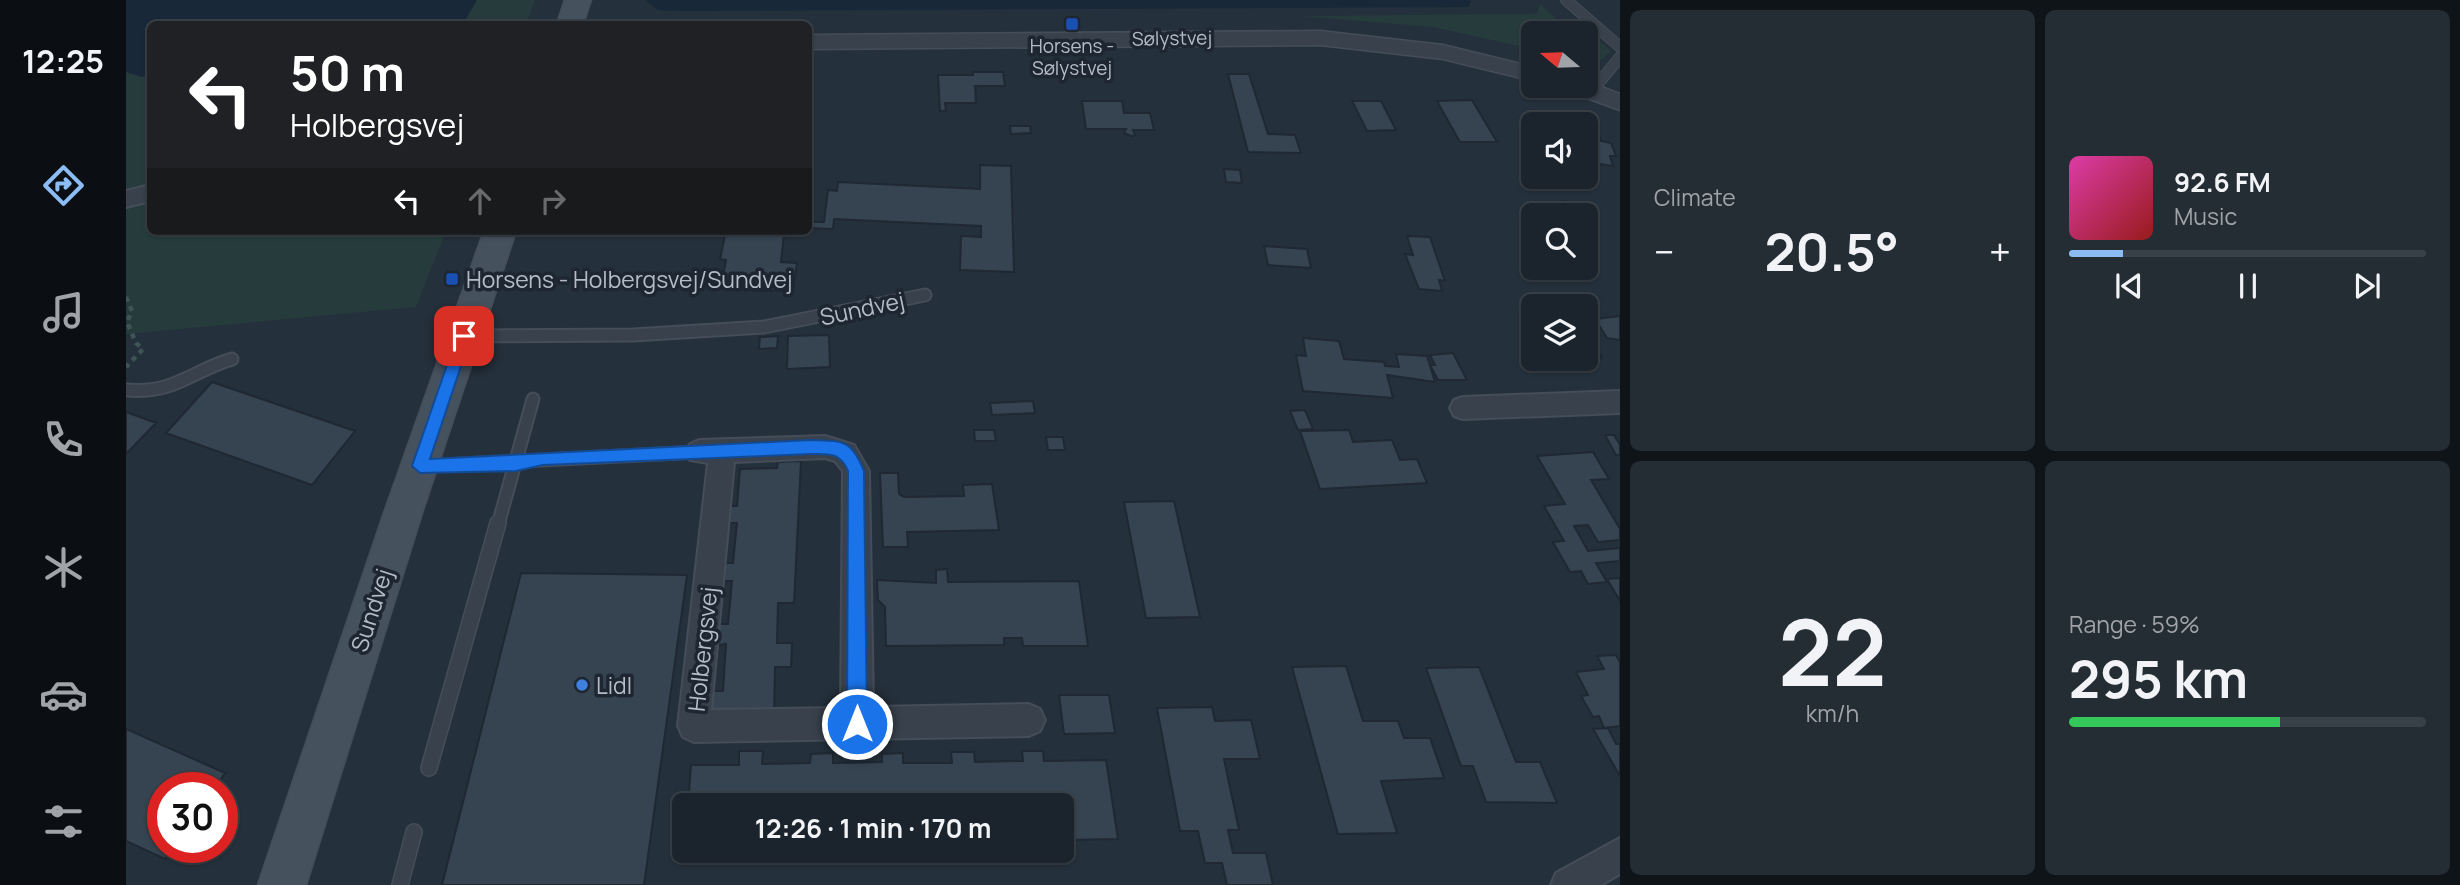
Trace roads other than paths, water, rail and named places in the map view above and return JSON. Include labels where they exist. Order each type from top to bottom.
[{"type":"main road","points":[[571,21],[578,0]]},
{"type":"main road","name":"Sundvej","points":[[282,885],[499,235]]},
{"type":"street","name":"Sølystvej","points":[[812,42],[1320,38],[1443,52],[1521,71]]},
{"type":"street","points":[[1598,94],[1620,102]]},
{"type":"street","points":[[126,199],[147,194]]},
{"type":"street","points":[[1462,408],[1620,402]]},
{"type":"street","points":[[710,452],[825,447],[840,448],[850,456],[856,471],[857,724]]},
{"type":"street","name":"Holbergsvej","points":[[710,452],[694,726],[1029,720]]},
{"type":"street","points":[[1568,885],[1620,855]]},
{"type":"lane","points":[[1566,0],[1620,47]]},
{"type":"lane","points":[[1598,77],[1620,57]]},
{"type":"lane","name":"Sundvej","points":[[464,336],[633,335],[764,327],[925,295]]},
{"type":"lane","points":[[126,390],[169,391],[219,362],[232,359]]},
{"type":"lane","points":[[429,768],[533,399]]},
{"type":"lane","points":[[420,466],[516,464],[543,458],[710,452]]},
{"type":"lane","points":[[400,885],[414,832]]},
{"type":"water","points":[[126,0],[477,0],[465,21],[147,21],[147,76],[141,77],[126,72]]},
{"type":"water","points":[[645,0],[1471,0],[1469,7],[686,11],[658,10]]},
{"type":"place","name":"Horsens - Sølystvej","points":[[1072,24]]},
{"type":"place","name":"Horsens - Holbergsvej/Sundvej","points":[[452,279]]},
{"type":"place","name":"Lidl","points":[[582,685]]}]
